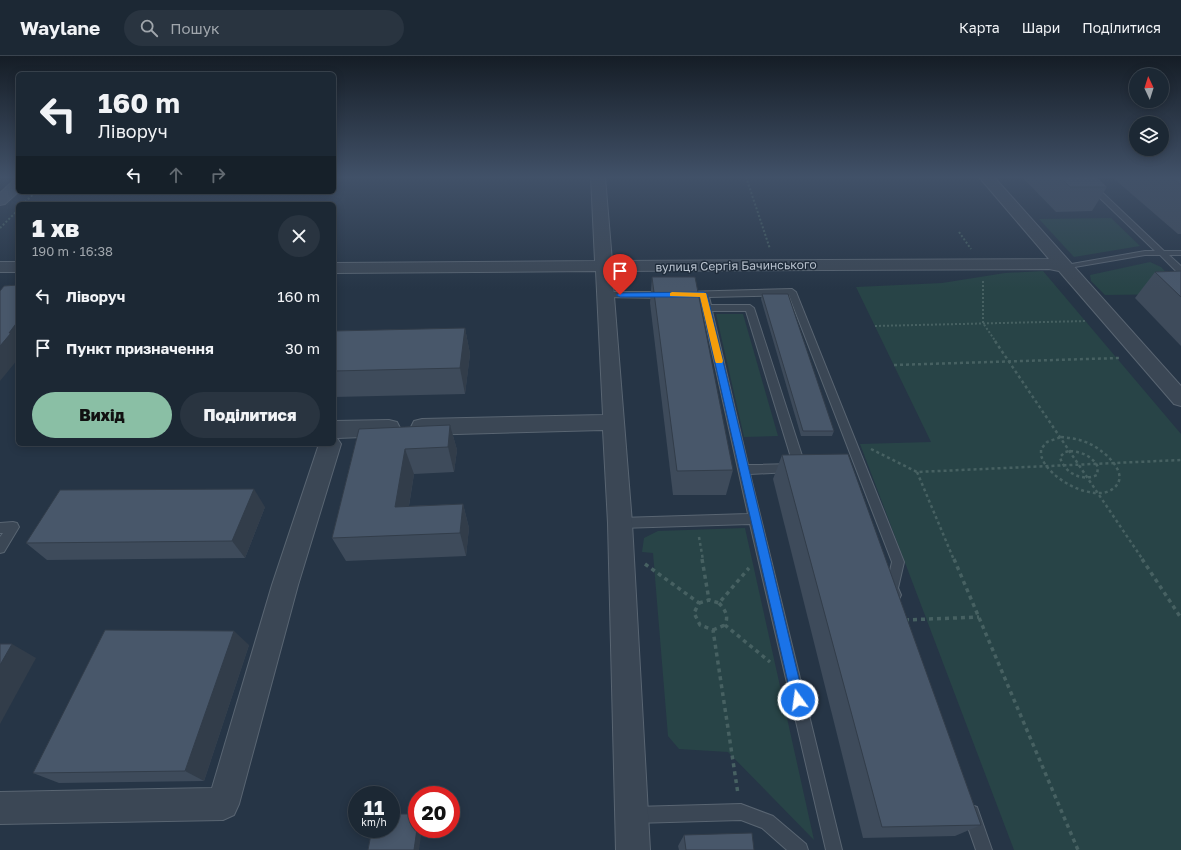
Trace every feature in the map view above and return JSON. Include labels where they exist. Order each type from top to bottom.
[{"type":"street","points":[[600,214],[620,523],[633,850]]},
{"type":"street","points":[[1018,214],[1181,399]]},
{"type":"street","name":"вулиця Сергія Бачинського","points":[[336,268],[604,268],[993,264],[1049,264],[1066,267]]},
{"type":"street","points":[[0,267],[16,267]]},
{"type":"street","points":[[336,429],[614,422]]},
{"type":"street","points":[[0,808],[223,804],[285,585],[329,446]]},
{"type":"lane","points":[[1120,214],[1181,271]]},
{"type":"lane","points":[[1066,267],[1145,253],[1181,253]]},
{"type":"lane","points":[[606,296],[792,292],[898,562],[892,588]]},
{"type":"lane","points":[[704,294],[764,558],[834,850]]},
{"type":"lane","points":[[707,308],[750,308],[800,468]]},
{"type":"lane","points":[[744,470],[814,468]]},
{"type":"lane","points":[[620,523],[755,519]]},
{"type":"lane","points":[[0,528],[13,527],[0,548]]},
{"type":"lane","points":[[884,567],[902,620]]},
{"type":"lane","points":[[968,806],[984,850]]},
{"type":"lane","points":[[632,815],[741,812],[767,822],[800,850]]},
{"type":"path","points":[[0,228],[14,214]]},
{"type":"path","points":[[758,214],[770,249]]},
{"type":"path","points":[[983,279],[983,323],[1089,478],[1181,618]]},
{"type":"path","points":[[875,326],[1111,320]]},
{"type":"path","points":[[894,365],[1144,357]]},
{"type":"path","points":[[1061,437],[1072,438],[1096,446],[1114,462],[1119,471],[1120,479],[1116,486],[1109,491],[1099,493],[1087,492],[1069,485],[1053,474],[1045,466],[1041,457],[1041,450],[1044,443],[1051,439],[1061,437]]},
{"type":"path","points":[[868,447],[917,472],[1181,460]]},
{"type":"path","points":[[1070,451],[1082,453],[1096,463],[1098,467],[1098,475],[1089,478],[1077,476],[1062,465],[1060,457],[1062,454],[1070,451]]},
{"type":"path","points":[[917,472],[1078,850]]},
{"type":"path","points":[[697,521],[709,600]]},
{"type":"path","points":[[621,558],[638,559],[699,603]]},
{"type":"path","points":[[719,603],[756,559],[764,558]]},
{"type":"path","points":[[709,600],[719,603],[727,611],[728,619],[725,625],[713,630],[700,625],[694,613],[699,603],[709,600]]},
{"type":"path","points":[[902,620],[979,617]]},
{"type":"path","points":[[725,625],[780,670],[791,670]]},
{"type":"path","points":[[713,630],[741,812]]},
{"type":"green space","points":[[1111,218],[1140,246],[1074,257],[1039,219]]},
{"type":"green space","points":[[1150,262],[1161,267],[1181,288],[1181,294],[1105,295],[1091,281],[1090,275]]},
{"type":"green space","points":[[1043,271],[1181,434],[1181,850],[1014,850],[860,444],[931,442],[856,287],[942,283],[1005,273]]},
{"type":"green space","points":[[716,314],[743,314],[778,436],[744,437]]},
{"type":"green space","points":[[745,528],[814,840],[728,752],[679,749],[668,736],[653,553],[642,552],[644,538],[658,531]]},
{"type":"building","points":[[1181,271],[1181,297],[1155,272]]},
{"type":"building","points":[[652,277],[695,277],[733,470],[677,471]]},
{"type":"building","points":[[16,285],[16,324],[9,333],[11,333],[0,346],[0,291],[4,286]]},
{"type":"building","points":[[762,294],[788,294],[834,431],[803,431]]},
{"type":"building","points":[[465,328],[460,368],[336,371],[336,331]]},
{"type":"building","points":[[450,425],[448,447],[405,449],[395,507],[463,504],[460,533],[332,538],[359,429]]},
{"type":"building","points":[[848,454],[981,825],[882,827],[782,455]]},
{"type":"building","points":[[254,489],[232,541],[26,543],[60,490]]},
{"type":"building","points":[[105,630],[234,631],[185,771],[33,773]]},
{"type":"building","points":[[0,644],[12,644],[0,665]]},
{"type":"building","points":[[400,814],[408,814],[408,838],[416,838],[414,850],[368,850],[370,838],[400,838]]},
{"type":"building","points":[[752,833],[754,850],[686,850],[684,835]]},
{"type":"slow traffic","points":[[672,295],[704,294],[719,361]]},
{"type":"route","points":[[620,295],[704,294],[798,700]]}]
